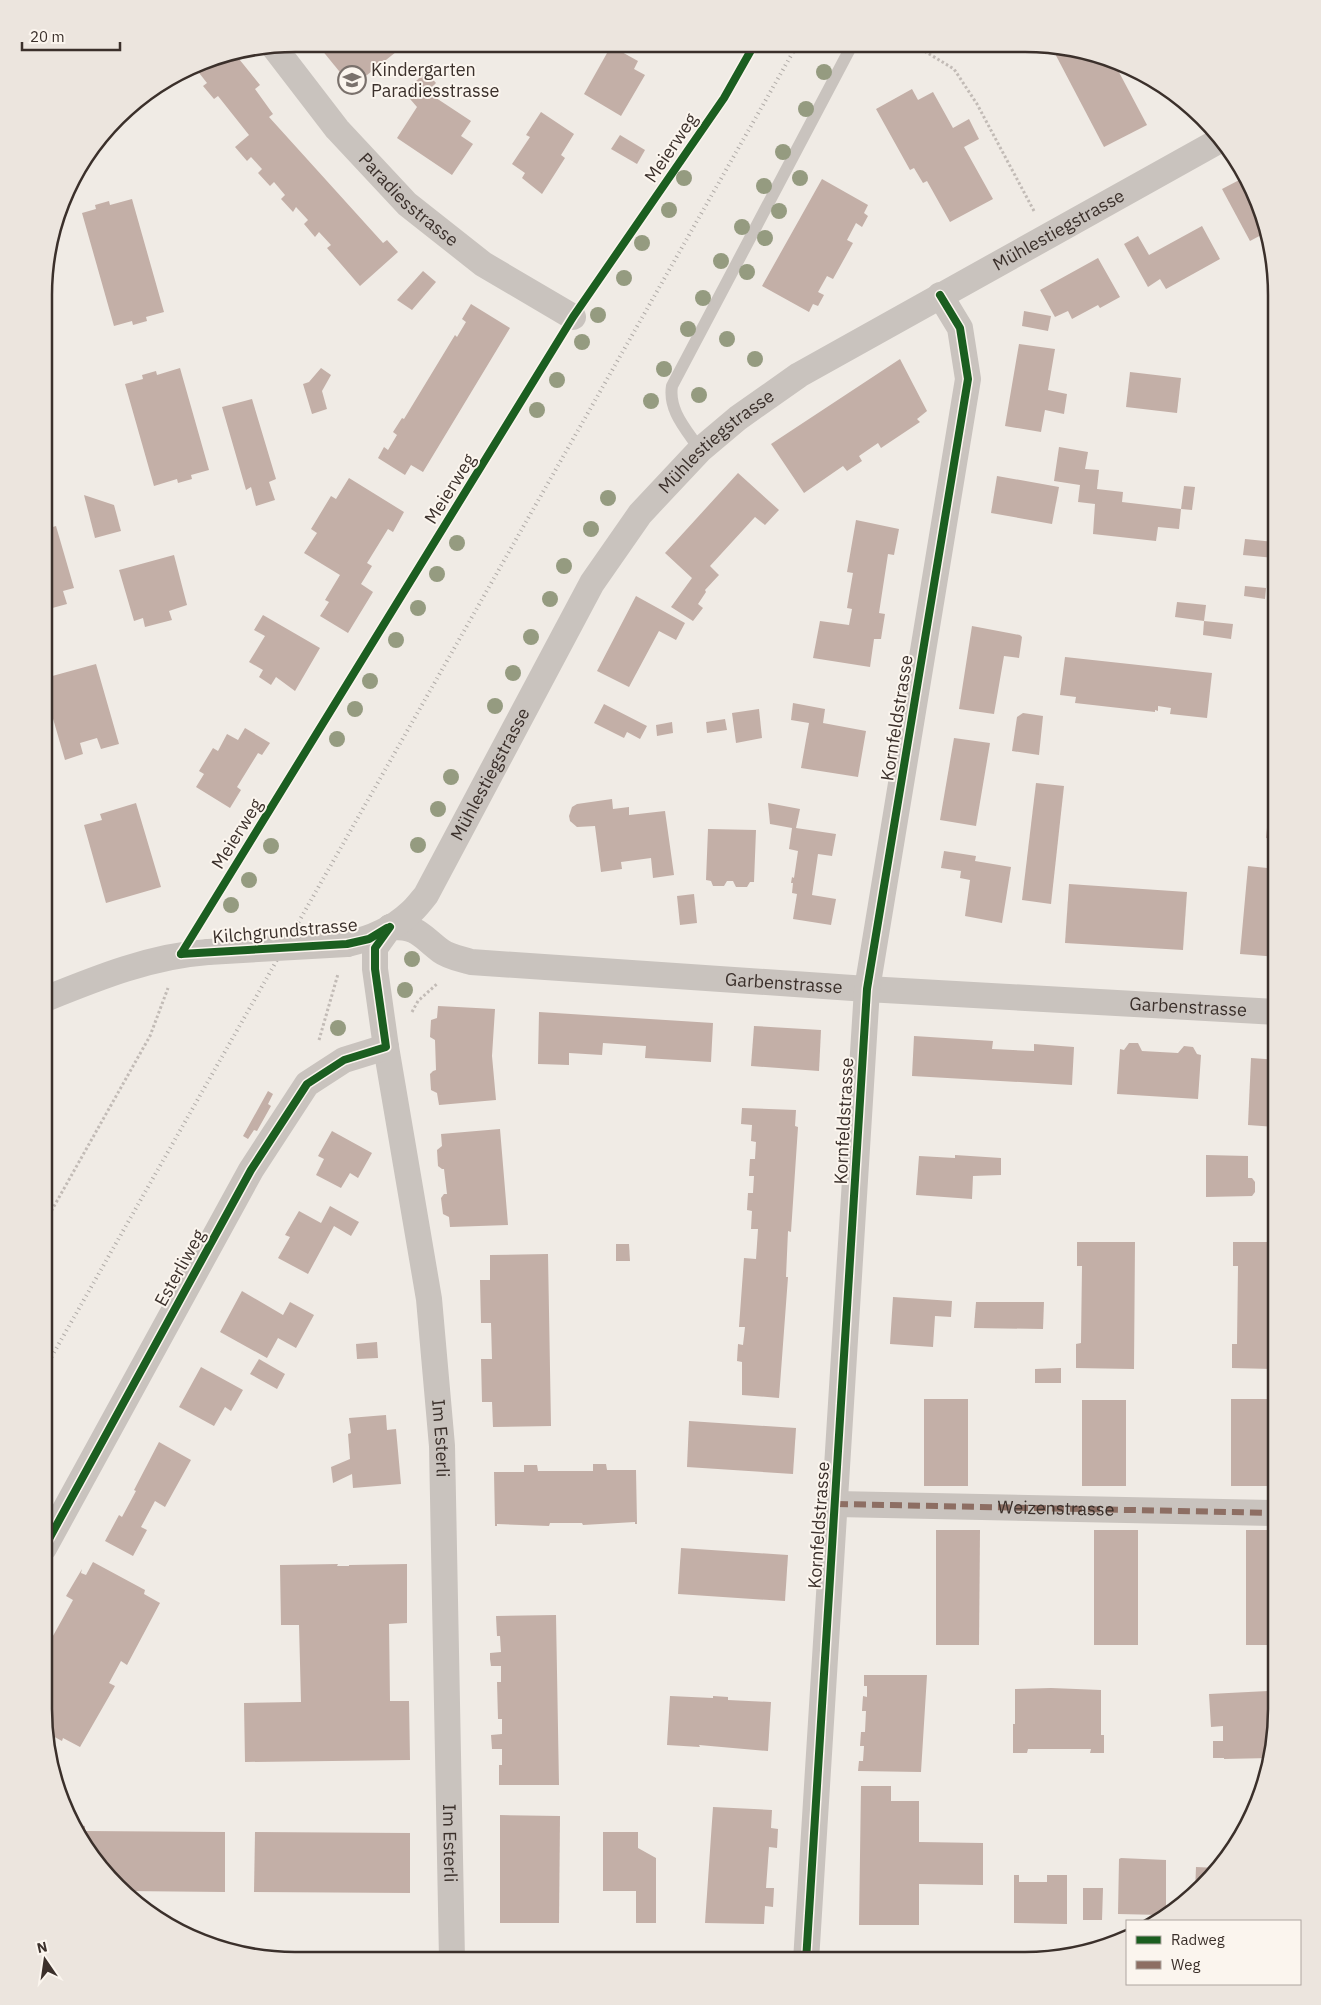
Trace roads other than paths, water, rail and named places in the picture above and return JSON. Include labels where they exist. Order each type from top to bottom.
[{"type":"street","name":"Paradiesstrasse","points":[[279,53],[337,129],[407,204],[483,264],[573,317]]},
{"type":"street","name":"Mühlestiegstrasse","points":[[390,927],[410,914],[426,895],[592,583],[640,514],[700,450],[738,418],[799,375],[1048,236],[1210,138]]},
{"type":"street","name":"Kornfeldstrasse","points":[[807,1952],[867,989],[968,379],[960,328],[940,295]]},
{"type":"street","name":"Garbenstrasse","points":[[390,927],[401,926],[412,929],[428,938],[442,952],[471,962],[867,989],[1268,1011]]},
{"type":"street","name":"Kilchgrundstrasse","points":[[52,996],[107,974],[181,954],[347,944],[368,939],[390,927]]},
{"type":"street","name":"Im Esterli","points":[[390,927],[375,948],[375,969],[386,1047],[429,1299],[442,1446],[452,1952]]},
{"type":"street","name":"Esterliweg","points":[[52,1533],[251,1170],[307,1084],[344,1060],[386,1047]]},
{"type":"street","name":"Weizenstrasse","points":[[836,1504],[1268,1513]]},
{"type":"lane","points":[[700,450],[673,409],[670,397],[672,386],[848,52]]},
{"type":"railway","points":[[52,1356],[793,52]]},
{"type":"place","name":"Kindergarten Paradiesstrasse","points":[[352,80]]}]
